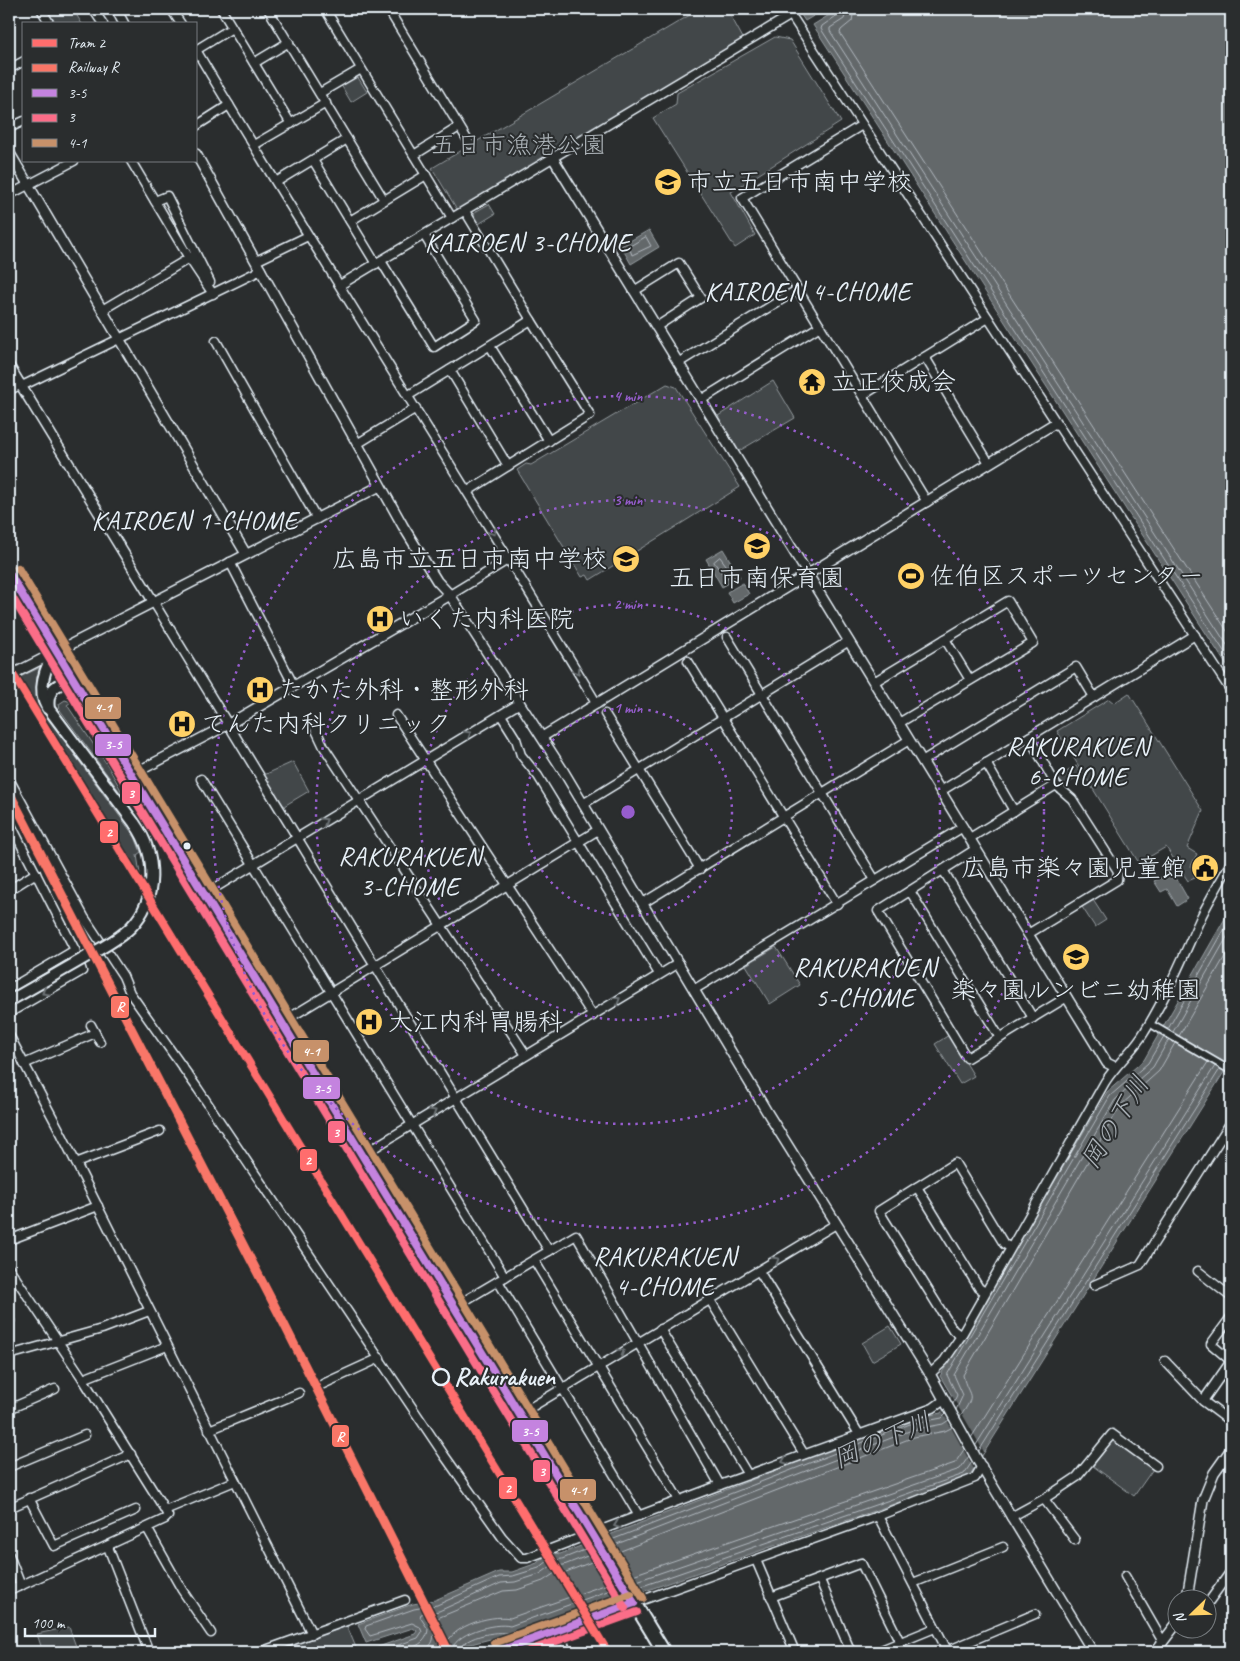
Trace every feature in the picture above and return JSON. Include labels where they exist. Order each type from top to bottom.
[{"type":"highway","points":[[9,573],[664,1652]]},
{"type":"main road","points":[[9,1002],[114,941],[133,925],[148,900],[152,870],[145,841],[135,824],[43,702],[41,688],[50,662],[56,652]]},
{"type":"main road","points":[[52,715],[48,702],[53,689],[58,684],[73,680]]},
{"type":"main road","points":[[496,1652],[525,1647],[560,1628],[632,1599]]},
{"type":"street","points":[[41,9],[49,22]]},
{"type":"street","points":[[94,9],[102,22]]},
{"type":"street","points":[[116,9],[123,22]]},
{"type":"street","points":[[172,9],[179,22]]},
{"type":"street","points":[[221,9],[290,124]]},
{"type":"street","points":[[268,9],[384,200]]},
{"type":"street","points":[[324,9],[452,218]]},
{"type":"street","points":[[388,9],[470,144]]},
{"type":"street","points":[[340,285],[791,16],[1231,691]]},
{"type":"street","points":[[198,49],[232,28]]},
{"type":"street","points":[[254,63],[289,42]]},
{"type":"street","points":[[198,53],[308,236],[409,395],[597,704]]},
{"type":"street","points":[[9,69],[22,62]]},
{"type":"street","points":[[320,93],[361,69]]},
{"type":"street","points":[[254,145],[326,103]]},
{"type":"street","points":[[198,125],[229,105]]},
{"type":"street","points":[[9,128],[22,122]]},
{"type":"street","points":[[862,125],[742,198],[927,502]]},
{"type":"street","points":[[414,155],[459,128]]},
{"type":"street","points":[[276,182],[347,140]]},
{"type":"street","points":[[9,152],[246,554]]},
{"type":"street","points":[[198,158],[380,486],[437,581],[450,595],[584,804],[836,1224],[930,1374],[1011,1517],[1094,1652]]},
{"type":"street","points":[[553,158],[1107,1063],[1115,1068]]},
{"type":"street","points":[[313,160],[350,221],[434,347],[476,320],[424,235]]},
{"type":"street","points":[[9,195],[72,162]]},
{"type":"street","points":[[132,162],[155,201],[193,256]]},
{"type":"street","points":[[350,221],[426,175]]},
{"type":"street","points":[[155,201],[167,196],[193,256],[213,294]]},
{"type":"street","points":[[465,211],[590,415],[468,491]]},
{"type":"street","points":[[256,261],[308,236]]},
{"type":"street","points":[[102,310],[193,256]]},
{"type":"street","points":[[634,292],[679,263],[701,298],[656,327]]},
{"type":"street","points":[[9,390],[120,339],[261,270]]},
{"type":"street","points":[[678,363],[797,290]]},
{"type":"street","points":[[862,395],[988,318]]},
{"type":"street","points":[[409,395],[531,320]]},
{"type":"street","points":[[701,400],[820,326]]},
{"type":"street","points":[[216,340],[317,519]]},
{"type":"street","points":[[490,346],[549,441]]},
{"type":"street","points":[[925,357],[989,464]]},
{"type":"street","points":[[9,366],[376,964],[549,1251]]},
{"type":"street","points":[[450,370],[508,466]]},
{"type":"street","points":[[357,444],[416,408]]},
{"type":"street","points":[[542,737],[1055,423]]},
{"type":"street","points":[[9,676],[380,486]]},
{"type":"street","points":[[131,775],[229,724],[509,559]]},
{"type":"street","points":[[230,562],[294,686]]},
{"type":"street","points":[[874,682],[1008,602],[1033,642],[899,723]]},
{"type":"street","points":[[941,791],[1195,635]]},
{"type":"street","points":[[727,637],[875,880]]},
{"type":"street","points":[[945,639],[970,680]]},
{"type":"street","points":[[584,804],[848,641]]},
{"type":"street","points":[[688,661],[837,904]]},
{"type":"street","points":[[922,760],[1076,667],[1094,697]]},
{"type":"street","points":[[203,895],[520,703]]},
{"type":"street","points":[[605,714],[700,869]]},
{"type":"street","points":[[396,715],[593,1016]]},
{"type":"street","points":[[501,715],[516,739],[521,755],[538,776],[660,974]]},
{"type":"street","points":[[315,728],[324,746],[526,1055]]},
{"type":"street","points":[[1028,737],[1056,785],[1072,799],[1118,871],[1117,880],[1028,934]]},
{"type":"street","points":[[643,903],[909,740]]},
{"type":"street","points":[[986,763],[1014,811]]},
{"type":"street","points":[[9,779],[84,917],[124,976],[130,993],[380,1358],[444,1455],[518,1556],[527,1558],[593,1536],[679,1500],[945,1402]]},
{"type":"street","points":[[201,779],[412,1125],[502,1279],[562,1388],[639,1516]]},
{"type":"street","points":[[970,838],[1056,785]]},
{"type":"street","points":[[9,821],[74,950],[82,971],[9,1012]]},
{"type":"street","points":[[695,989],[963,827]]},
{"type":"street","points":[[281,1022],[598,830]]},
{"type":"street","points":[[976,850],[878,910],[962,1050],[967,1058],[1067,997]]},
{"type":"street","points":[[930,1374],[944,1361],[960,1336],[1115,1068],[1132,1052],[1146,1031],[1173,982],[1203,914],[1231,862]]},
{"type":"street","points":[[943,870],[1033,1018]]},
{"type":"street","points":[[9,890],[36,873]]},
{"type":"street","points":[[910,890],[1000,1038]]},
{"type":"street","points":[[9,989],[74,950]]},
{"type":"street","points":[[362,1155],[679,962]]},
{"type":"street","points":[[1154,1026],[1228,1068]]},
{"type":"street","points":[[24,1064],[93,1029],[100,1042]]},
{"type":"street","points":[[9,1035],[98,1206],[312,1634]]},
{"type":"street","points":[[1094,1285],[1140,1264],[1231,1122]]},
{"type":"street","points":[[76,1163],[160,1131]]},
{"type":"street","points":[[960,1336],[953,1330],[880,1211],[955,1163],[1004,1244],[1010,1247]]},
{"type":"street","points":[[917,1187],[979,1288],[984,1292]]},
{"type":"street","points":[[9,1240],[98,1206]]},
{"type":"street","points":[[520,1414],[836,1224]]},
{"type":"street","points":[[454,1307],[576,1235],[720,1485]]},
{"type":"street","points":[[534,1260],[679,1500]]},
{"type":"street","points":[[9,1268],[131,1454],[167,1518],[108,1547],[9,1591]]},
{"type":"street","points":[[759,1271],[859,1434]]},
{"type":"street","points":[[1198,1271],[1231,1297]]},
{"type":"street","points":[[710,1300],[804,1454]]},
{"type":"street","points":[[9,1355],[102,1329],[149,1311]]},
{"type":"street","points":[[1203,1400],[1231,1361],[1211,1344],[1231,1318]]},
{"type":"street","points":[[660,1329],[748,1475]]},
{"type":"street","points":[[83,1379],[167,1346]]},
{"type":"street","points":[[323,1384],[380,1358]]},
{"type":"street","points":[[1165,1361],[1203,1400],[1231,1422]]},
{"type":"street","points":[[9,1409],[55,1389]]},
{"type":"street","points":[[209,1430],[299,1393]]},
{"type":"street","points":[[1011,1517],[1044,1499],[1077,1477],[1112,1434],[1156,1466]]},
{"type":"street","points":[[9,1467],[85,1435]]},
{"type":"street","points":[[1189,1588],[1203,1500],[1214,1473],[1231,1449]]},
{"type":"street","points":[[9,1508],[131,1454]]},
{"type":"street","points":[[632,1599],[756,1560],[878,1516],[976,1478],[981,1465]]},
{"type":"street","points":[[164,1510],[235,1481]]},
{"type":"street","points":[[29,1498],[54,1546],[136,1510]]},
{"type":"street","points":[[1044,1499],[1075,1540]]},
{"type":"street","points":[[878,1516],[948,1652],[1035,1614]]},
{"type":"street","points":[[147,1528],[177,1582],[210,1633]]},
{"type":"street","points":[[108,1547],[149,1652]]},
{"type":"street","points":[[913,1583],[1003,1547]]},
{"type":"street","points":[[9,1556],[21,1586]]},
{"type":"street","points":[[756,1560],[795,1652]]},
{"type":"street","points":[[771,1597],[861,1563],[900,1642]]},
{"type":"street","points":[[1218,1589],[1231,1571]]},
{"type":"street","points":[[1125,1576],[1162,1642]]},
{"type":"street","points":[[820,1580],[851,1652]]},
{"type":"street","points":[[260,1652],[405,1600]]},
{"type":"street","points":[[547,1652],[555,1650],[566,1651],[560,1628]]},
{"type":"street","points":[[876,1652],[936,1628]]},
{"type":"street","points":[[1155,1652],[1168,1634]]},
{"type":"green space","points":[[49,9],[73,9],[81,22],[52,22],[49,16]]},
{"type":"green space","name":"五日市漁港公園","points":[[700,9],[727,9],[744,40],[458,211],[432,168]]},
{"type":"green space","points":[[775,37],[790,40],[841,122],[731,192],[755,235],[735,248],[653,118],[676,104],[677,93]]},
{"type":"green space","points":[[357,76],[367,92],[351,102],[341,85]]},
{"type":"green space","points":[[489,204],[495,214],[477,225],[473,219],[475,212]]},
{"type":"green space","points":[[773,381],[795,418],[739,451],[718,416]]},
{"type":"green space","points":[[667,384],[676,387],[740,487],[590,580],[587,575],[582,577],[517,470],[526,464],[531,465]]},
{"type":"green space","points":[[43,666],[37,697],[40,708],[135,837],[141,852],[137,855],[141,880],[18,678]]},
{"type":"green space","points":[[1129,693],[1203,811],[1187,848],[1197,854],[1191,866],[1195,878],[1188,881],[1166,847],[1139,863],[1057,731],[1109,699],[1114,703]]},
{"type":"green space","points":[[65,700],[71,702],[67,705],[108,766],[128,803],[60,710],[59,704]]},
{"type":"green space","points":[[293,762],[309,791],[284,806],[264,775]]},
{"type":"green space","points":[[1076,766],[1082,775],[1063,786],[1057,778]]},
{"type":"green space","points":[[1093,900],[1106,920],[1095,927],[1082,907]]},
{"type":"green space","points":[[776,947],[800,985],[770,1004],[746,965]]},
{"type":"green space","points":[[949,1035],[974,1076],[960,1084],[935,1044]]},
{"type":"green space","points":[[890,1326],[901,1344],[872,1361],[862,1343]]},
{"type":"green space","points":[[1113,1440],[1153,1469],[1134,1496],[1093,1466]]},
{"type":"green space","points":[[347,1626],[357,1650],[351,1652],[273,1652]]},
{"type":"green space","points":[[69,1627],[78,1652],[43,1652],[37,1634]]},
{"type":"water","points":[[797,9],[825,9],[805,21]]},
{"type":"water","points":[[839,9],[1231,9],[1231,672],[813,25]]},
{"type":"water","points":[[649,230],[659,247],[631,264],[621,246]]},
{"type":"water","points":[[723,549],[740,577],[722,587],[706,559]]},
{"type":"water","points":[[743,583],[749,594],[733,603],[727,592]]},
{"type":"water","points":[[1172,871],[1188,899],[1177,906],[1167,889],[1161,892],[1154,881]]},
{"type":"water","name":"岡の下川","points":[[1231,908],[1231,1061],[968,1478],[505,1640],[502,1636],[467,1645],[461,1652],[364,1652],[415,1634],[417,1631],[413,1628],[366,1643],[358,1624],[413,1604],[435,1600],[499,1572],[512,1572],[537,1563],[544,1557],[555,1553],[560,1554],[909,1419],[941,1413],[952,1396],[940,1376],[1107,1092],[1144,1060]]},
{"type":"pier","points":[[952,1396],[984,1452],[975,1463],[974,1469],[942,1411]]},
{"type":"pier","points":[[601,1536],[636,1594],[614,1601],[613,1585],[587,1541]]},
{"type":"tram line","name":"2","points":[[9,668],[608,1652]]},
{"type":"rail line","name":"R","points":[[9,792],[282,1320],[449,1652]]},
{"type":"transit line","name":"4-1","points":[[18,568],[643,1598]]},
{"type":"transit line","name":"3-5","points":[[9,573],[634,1603]]},
{"type":"transit line","name":"3","points":[[9,592],[625,1608]]},
{"type":"transit line","name":"4-1","points":[[494,1643],[631,1594]]},
{"type":"transit line","name":"3-5","points":[[497,1652],[634,1603]]},
{"type":"transit line","name":"3","points":[[526,1652],[637,1612]]},
{"type":"place","name":"市立五日市南中学校","points":[[668,182]]},
{"type":"place","name":"立正佼成会","points":[[812,382]]},
{"type":"place","name":"五日市南保育園","points":[[757,546]]},
{"type":"place","name":"広島市立五日市南中学校","points":[[626,559]]},
{"type":"place","name":"佐伯区スポーツセンター","points":[[911,576]]},
{"type":"place","name":"いくた内科医院","points":[[380,619]]},
{"type":"place","name":"たかた外科・整形外科","points":[[260,690]]},
{"type":"place","name":"てんた内科クリニック","points":[[182,724]]},
{"type":"place","name":"広島市楽々園児童館","points":[[1205,868]]},
{"type":"place","name":"楽々園ルンビニ幼稚園","points":[[1076,957]]},
{"type":"place","name":"大江内科胃腸科","points":[[369,1022]]},
{"type":"place","name":"Rakurakuen","points":[[441,1377]]},
{"type":"district","name":"KAIROEN 3-CHOME","points":[[528,242]]},
{"type":"district","name":"KAIROEN 4-CHOME","points":[[808,291]]},
{"type":"district","name":"KAIROEN 1-CHOME","points":[[195,520]]},
{"type":"district","name":"RAKURAKUEN 6-CHOME","points":[[1078,760]]},
{"type":"district","name":"RAKURAKUEN 3-CHOME","points":[[410,870]]},
{"type":"district","name":"RAKURAKUEN 5-CHOME","points":[[865,982]]},
{"type":"district","name":"RAKURAKUEN 4-CHOME","points":[[665,1271]]}]
